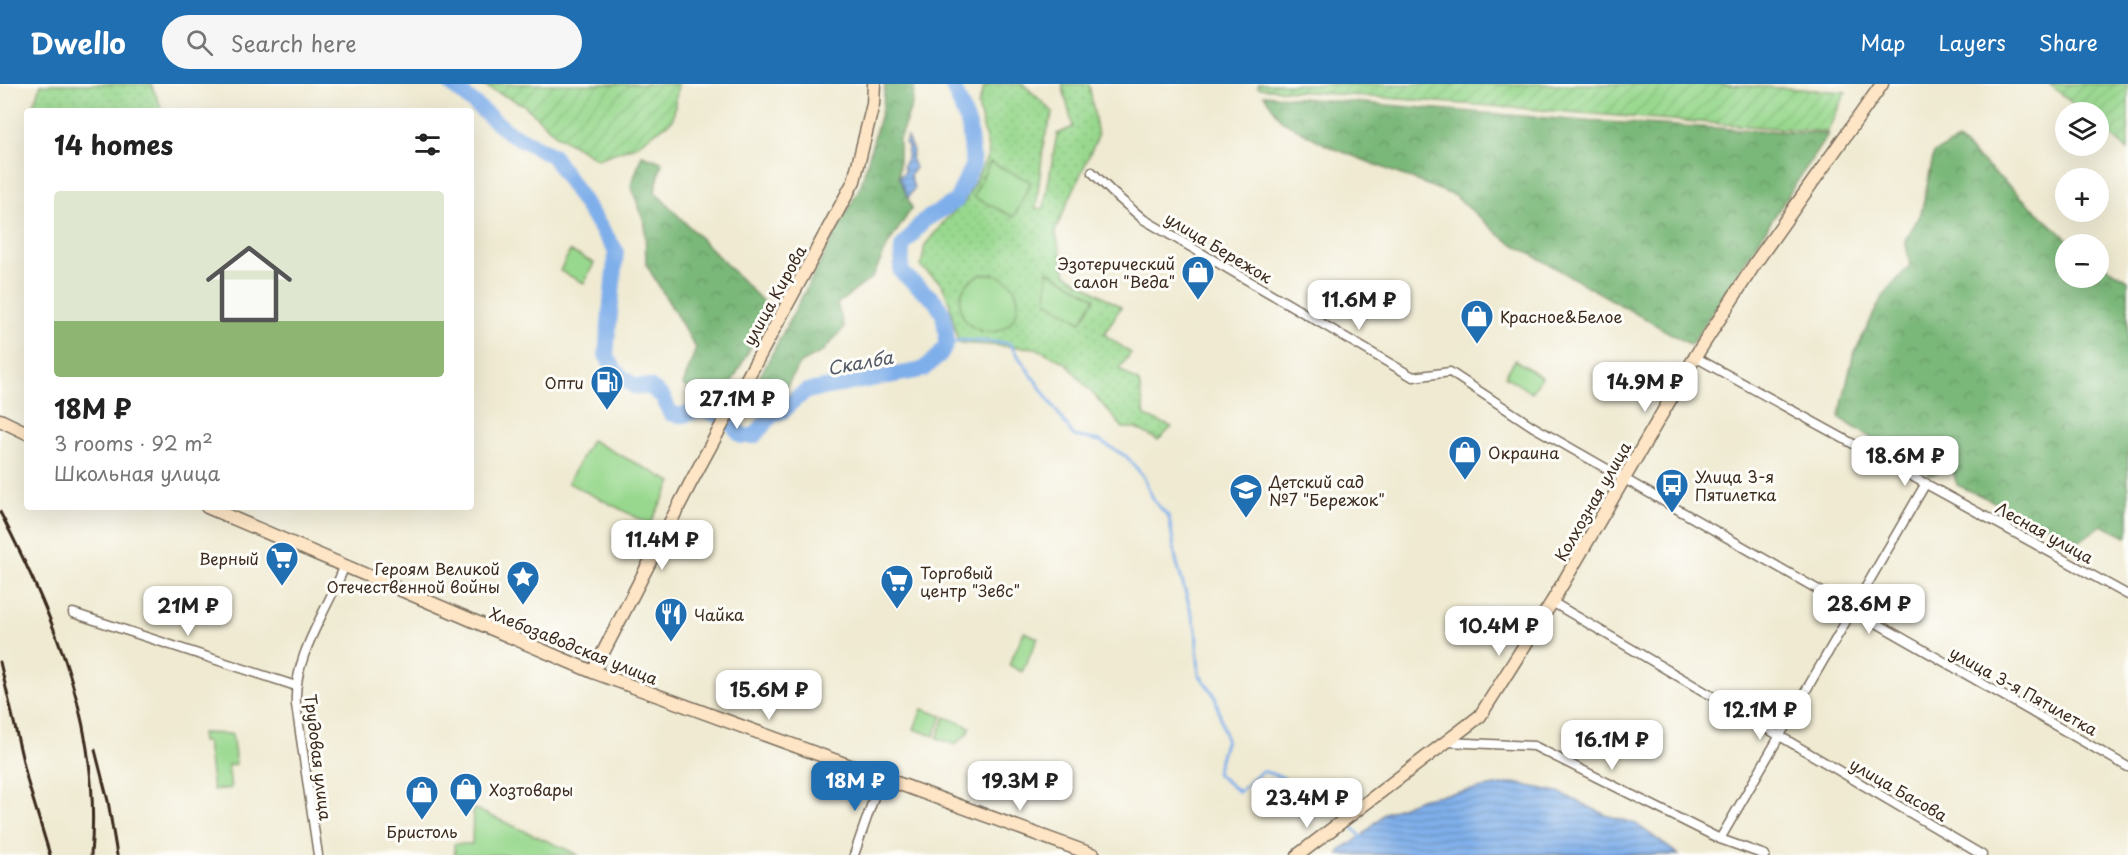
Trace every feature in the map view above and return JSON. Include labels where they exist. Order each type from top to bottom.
[{"type":"street","name":"улица Кирова","points":[[593,672],[705,457],[854,181],[873,104],[874,84]]},
{"type":"street","name":"Колхозная улица","points":[[1298,855],[1480,716],[1552,602],[1695,357],[1756,262],[1882,84]]},
{"type":"street","name":"улица Бережок","points":[[1092,172],[1143,219],[1362,348],[1413,377],[1450,372],[1532,426],[1623,479]]},
{"type":"street","name":"Лесная улица","points":[[1695,357],[2128,595]]},
{"type":"street","points":[[0,420],[24,432]]},
{"type":"street","name":"улица 3-я Пятилетка","points":[[1623,479],[2128,767]]},
{"type":"street","points":[[1720,839],[1926,483]]},
{"type":"street","name":"Хлебозаводская улица","points":[[214,510],[593,672],[1094,855]]},
{"type":"street","name":"Трудовая улица","points":[[318,855],[296,705],[296,686],[304,655],[345,565]]},
{"type":"street","name":"улица Басова","points":[[1552,602],[1982,855]]},
{"type":"street","points":[[73,613],[296,686]]},
{"type":"street","points":[[1444,742],[1534,746],[1720,839],[1765,855]]},
{"type":"street","points":[[854,855],[881,777]]},
{"type":"green space","points":[[41,84],[151,84],[162,108],[38,108],[33,105]]},
{"type":"green space","points":[[480,84],[678,84],[673,120],[635,146],[597,159],[556,135],[524,105]]},
{"type":"green space","points":[[885,84],[915,84],[912,105],[899,139],[899,177],[912,208],[889,243],[872,278],[837,304],[844,328],[822,352],[799,364],[785,390],[755,386],[861,185],[883,106]]},
{"type":"green space","points":[[990,84],[1023,84],[1053,112],[1044,140],[1036,209],[1044,208],[1057,134],[1073,127],[1062,84],[1089,84],[1098,136],[1055,231],[1066,274],[1121,307],[1104,334],[1131,353],[1119,369],[1139,382],[1145,416],[1172,427],[1158,440],[1136,428],[1123,428],[1066,363],[1036,348],[958,343],[949,301],[941,283],[921,267],[925,245],[947,218],[965,202],[989,153],[978,105],[984,87]]},
{"type":"green space","points":[[1258,84],[1717,84],[1846,92],[1827,132],[1258,88]]},
{"type":"green space","points":[[2049,84],[2128,84],[2128,150],[2109,134],[2109,102],[2071,102]]},
{"type":"green space","points":[[1264,95],[1584,121],[1828,134],[1691,345],[1503,238],[1455,196],[1328,146],[1281,120]]},
{"type":"green space","points":[[1958,140],[2062,234],[2055,234],[2055,288],[2109,288],[2109,268],[2128,280],[2128,535],[2126,537],[2102,525],[2080,541],[1957,485],[1952,467],[1931,475],[1839,418],[1853,356],[1882,297],[1910,265],[1905,240],[1921,214],[1934,153]]},
{"type":"green space","points":[[642,155],[662,162],[655,192],[771,310],[716,411],[683,385],[696,348],[646,264],[645,224],[631,186]]},
{"type":"green space","points":[[990,162],[1031,182],[1014,217],[973,197]]},
{"type":"green space","points":[[570,251],[594,263],[584,283],[560,271]]},
{"type":"green space","points":[[1047,270],[1095,298],[1081,322],[1047,301]]},
{"type":"green space","points":[[989,274],[1000,276],[1013,287],[1018,303],[1016,314],[1005,327],[989,332],[978,330],[965,319],[960,303],[962,292],[973,279]]},
{"type":"green space","points":[[1515,360],[1542,377],[1532,393],[1505,376]]},
{"type":"green space","points":[[591,440],[672,482],[650,524],[568,483]]},
{"type":"green space","points":[[1024,632],[1038,638],[1022,672],[1009,665]]},
{"type":"green space","points":[[922,709],[942,716],[934,736],[914,729]]},
{"type":"green space","points":[[945,717],[970,727],[967,734],[955,745],[937,738]]},
{"type":"green space","points":[[201,733],[232,734],[236,764],[228,765],[231,788],[213,790],[207,742],[202,742]]},
{"type":"green space","points":[[473,808],[579,855],[455,855],[454,844],[472,844]]},
{"type":"water","points":[[907,137],[913,151],[911,158],[915,168],[910,175],[914,188],[908,198],[899,177],[905,172],[903,166],[907,158],[908,146],[905,143]]},
{"type":"water","points":[[1514,783],[1558,792],[1606,815],[1636,824],[1679,855],[1338,855],[1341,849],[1361,837],[1385,813],[1423,798]]},
{"type":"waterway","name":"Скалба","points":[[451,84],[508,132],[553,156],[616,251],[606,355],[616,372],[634,386],[650,387],[663,397],[670,413],[682,415],[698,411],[710,412],[728,422],[742,436],[754,436],[772,415],[784,410],[807,391],[922,370],[938,357],[946,345],[943,314],[935,301],[901,272],[902,247],[923,221],[956,201],[973,164],[969,126],[952,84]]},
{"type":"waterway","points":[[946,345],[961,340],[1009,343],[1074,436],[1100,441],[1127,457],[1143,476],[1154,501],[1169,517],[1176,560],[1196,629],[1199,674],[1215,696],[1226,739],[1216,773],[1239,792],[1262,771],[1282,777],[1305,797],[1335,808],[1343,816]]},
{"type":"waterway","points":[[1347,821],[1363,839]]},
{"type":"railway","points":[[0,512],[39,594],[71,678],[82,720],[89,764],[93,809],[91,855]]},
{"type":"railway","points":[[0,662],[28,783],[50,855]]},
{"type":"railway","points":[[95,750],[108,801],[117,855]]},
{"type":"place","name":"Эзотерический салон \"Веда\"","points":[[1198,301]]},
{"type":"place","name":"Красное&Белое","points":[[1477,345]]},
{"type":"place","name":"Опти","points":[[607,411]]},
{"type":"place","name":"Окраина","points":[[1465,481]]},
{"type":"place","name":"Улица 3-я Пятилетка","points":[[1672,514]]},
{"type":"place","name":"Детский сад №7 \"Бережок\"","points":[[1246,519]]},
{"type":"place","name":"Верный","points":[[282,587]]},
{"type":"place","name":"Героям Великой Отечественной войны","points":[[523,606]]},
{"type":"place","name":"Торговый центр \"Зевс\"","points":[[897,610]]},
{"type":"place","name":"Чайка","points":[[671,643]]},
{"type":"place","name":"Хозтовары","points":[[466,818]]},
{"type":"place","name":"Бристоль","points":[[422,821]]}]
